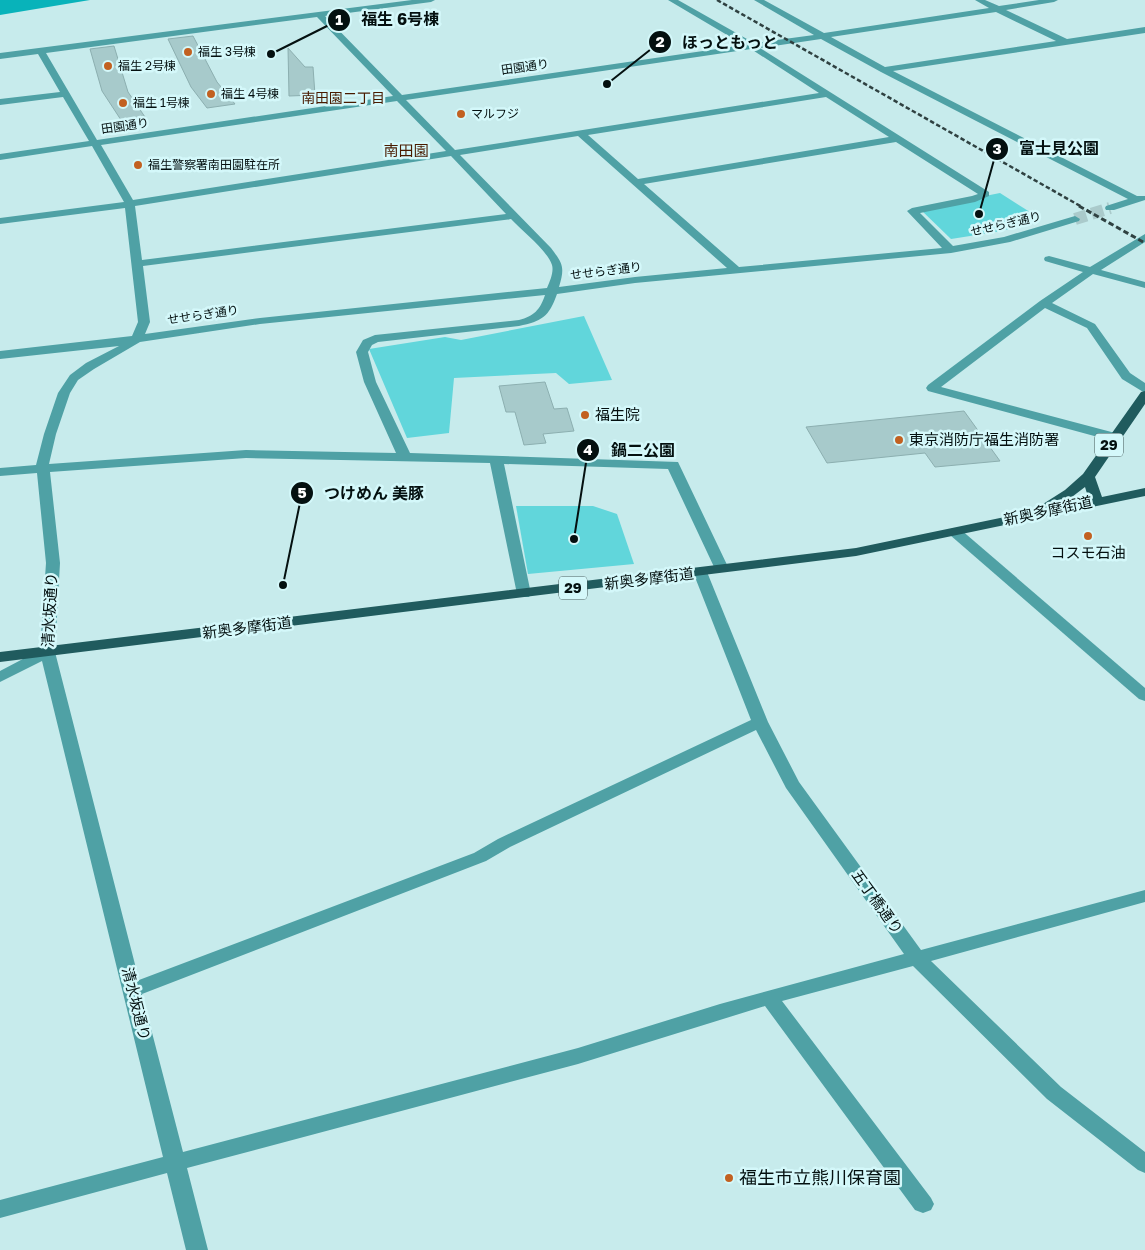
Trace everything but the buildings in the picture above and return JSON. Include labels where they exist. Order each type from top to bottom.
[{"type":"main road","name":"29","points":[[1096,500],[1088,477],[1145,395]]},
{"type":"main road","points":[[1038,513],[1070,493],[1088,477]]},
{"type":"main road","name":"新奥多摩街道","points":[[0,657],[856,552],[1096,500],[1145,492]]},
{"type":"street","points":[[0,56],[431,0]]},
{"type":"street","points":[[672,0],[752,46],[985,194],[975,199],[912,211],[951,250]]},
{"type":"street","points":[[758,0],[884,70],[1141,198]]},
{"type":"street","points":[[979,0],[1065,42]]},
{"type":"street","name":"田園通り","points":[[0,157],[823,36],[1054,0]]},
{"type":"street","points":[[319,15],[547,250],[557,264],[558,272],[546,308],[534,319],[375,338],[367,343],[362,352],[370,382],[405,457]]},
{"type":"street","points":[[884,70],[1145,30]]},
{"type":"street","points":[[41,51],[130,204],[144,322],[137,338]]},
{"type":"street","points":[[0,102],[66,94]]},
{"type":"street","points":[[0,221],[130,204],[826,94]]},
{"type":"street","points":[[580,133],[737,271]]},
{"type":"street","points":[[637,182],[898,138]]},
{"type":"street","points":[[1110,208],[1141,198]]},
{"type":"street","points":[[136,264],[513,216]]},
{"type":"street","name":"せせらぎ通り","points":[[0,355],[78,348],[260,321],[552,291],[635,280],[951,250],[1006,240],[1076,220]]},
{"type":"street","points":[[1114,437],[932,388],[1044,303],[1091,270],[1145,237]]},
{"type":"street","points":[[1049,259],[1145,285]]},
{"type":"street","points":[[1044,303],[1091,326],[1126,376],[1145,389]]},
{"type":"street","name":"清水坂通り","points":[[137,338],[126,347],[80,373],[68,385],[42,461],[53,563],[47,652],[197,1250]]},
{"type":"street","points":[[0,472],[246,454],[673,465],[722,569]]},
{"type":"street","points":[[496,459],[524,594]]},
{"type":"street","points":[[955,532],[1145,696]]},
{"type":"street","name":"五丁橋通り","points":[[700,572],[760,722],[792,784],[916,957],[1054,1093],[1145,1164]]},
{"type":"street","points":[[0,677],[47,652]]},
{"type":"street","points":[[132,990],[480,857],[504,843],[760,722]]},
{"type":"street","points":[[0,1209],[578,1056],[770,998],[1145,896]]},
{"type":"street","points":[[770,998],[923,1204]]},
{"type":"shaded area","points":[[0,0],[90,0],[0,15]]},
{"type":"shaded area","points":[[1000,193],[1041,219],[1002,231],[951,239],[920,209]]},
{"type":"shaded area","points":[[584,316],[612,380],[569,384],[556,373],[454,378],[449,433],[407,438],[369,349],[445,337],[461,340]]},
{"type":"shaded area","points":[[516,506],[593,506],[617,514],[634,564],[528,574]]},
{"type":"tunnel","points":[[1075,219],[1110,208]]},
{"type":"railway","points":[[717,0],[1082,207]]},
{"type":"railway","points":[[1079,206],[1145,243]]},
{"type":"place","name":"福生 3号棟","points":[[188,52]]},
{"type":"place","name":"福生 6号棟","points":[[271,54]]},
{"type":"place","name":"福生 2号棟","points":[[108,66]]},
{"type":"place","name":"ほっともっと","points":[[607,84]]},
{"type":"place","name":"福生 4号棟","points":[[211,94]]},
{"type":"place","name":"福生 1号棟","points":[[123,103]]},
{"type":"place","name":"マルフジ","points":[[461,114]]},
{"type":"place","name":"福生警察署南田園駐在所","points":[[138,165]]},
{"type":"place","name":"富士見公園","points":[[979,214]]},
{"type":"place","name":"福生院","points":[[585,415]]},
{"type":"place","name":"東京消防庁福生消防署","points":[[899,440]]},
{"type":"place","name":"コスモ石油","points":[[1088,536]]},
{"type":"place","name":"鍋二公園","points":[[574,539]]},
{"type":"place","name":"つけめん 美豚","points":[[283,585]]},
{"type":"place","name":"福生市立熊川保育園","points":[[729,1178]]},
{"type":"district","name":"南田園二丁目","points":[[343,98]]},
{"type":"district","name":"南田園","points":[[406,151]]}]
